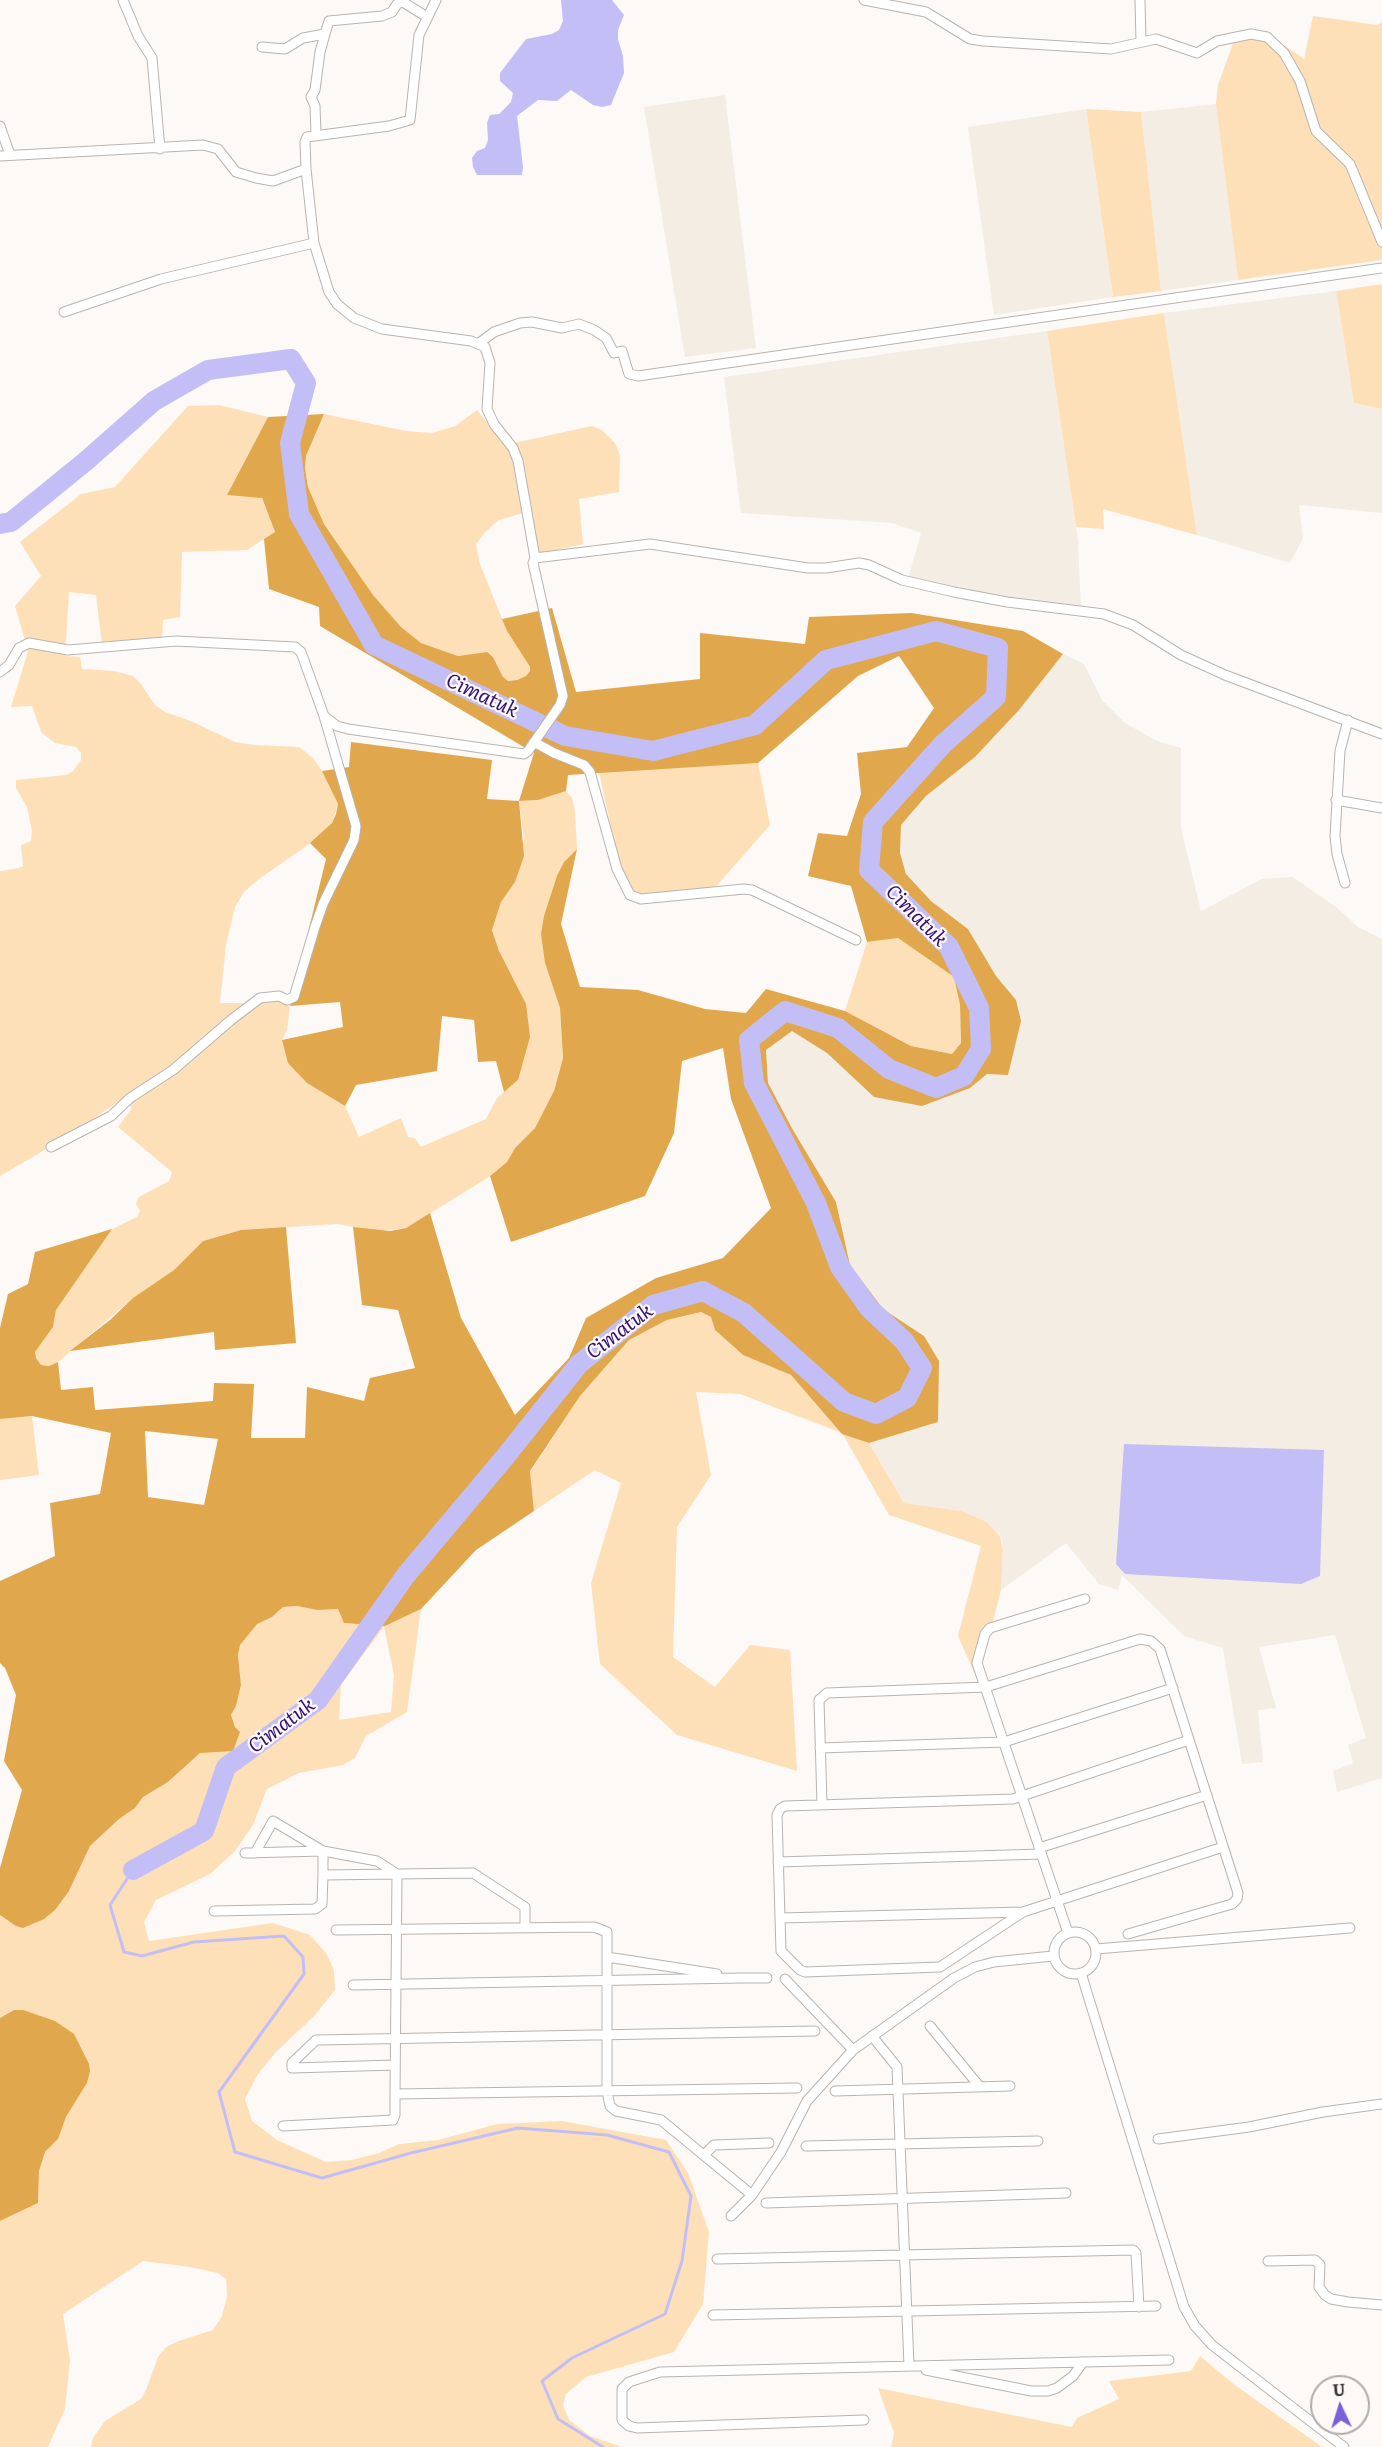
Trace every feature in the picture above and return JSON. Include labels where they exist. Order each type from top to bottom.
[{"type":"street","points":[[123,0],[138,36],[152,58],[160,149]]},
{"type":"street","points":[[324,716],[337,726],[348,729],[519,754],[528,751],[560,705],[562,696],[533,563],[535,558],[518,462],[513,448],[494,424],[487,410],[490,363],[484,347],[478,344],[382,329],[354,318],[337,304],[329,292],[314,243],[306,169],[305,142],[307,137],[389,126],[410,120],[419,35],[436,0]]},
{"type":"street","points":[[864,0],[926,12],[970,39],[983,41],[1111,49],[1156,39],[1197,52],[1217,41],[1251,34],[1267,37],[1284,53],[1300,81],[1316,130],[1350,164],[1382,242]]},
{"type":"street","points":[[1140,0],[1141,42]]},
{"type":"street","points":[[316,134],[315,106],[311,97],[315,90],[320,52],[329,21],[382,15],[392,12],[397,4],[403,2],[427,17]]},
{"type":"street","points":[[262,47],[285,49],[303,38],[325,34]]},
{"type":"street","points":[[0,126],[5,156],[202,145],[218,149],[236,172],[273,181],[306,169]]},
{"type":"street","points":[[64,312],[161,279],[314,243]]},
{"type":"street","points":[[478,344],[494,332],[520,322],[562,328],[579,324],[606,338],[614,353],[622,351],[629,374],[638,376],[1382,268]]},
{"type":"street","points":[[535,558],[650,544],[808,568],[826,568],[851,563],[869,565],[902,580],[954,592],[1118,618],[1181,655],[1225,675],[1382,734]]},
{"type":"street","points":[[0,672],[9,665],[19,648],[29,643],[68,650],[176,641],[288,646],[301,652],[324,716],[356,833],[323,904],[294,998],[287,1000],[279,996],[260,998],[173,1070],[130,1098],[111,1116],[51,1147]]},
{"type":"street","points":[[1345,883],[1337,854],[1336,800],[1340,751],[1348,720]]},
{"type":"street","points":[[536,740],[554,753],[584,765],[590,772],[617,869],[630,895],[641,898],[752,890],[856,940]]},
{"type":"street","points":[[1336,800],[1382,808]]},
{"type":"street","points":[[1068,1933],[977,1663],[985,1634],[990,1628],[1086,1599]]},
{"type":"street","points":[[822,1805],[819,1700],[827,1693],[986,1687],[1140,1639],[1151,1641],[1160,1648],[1238,1893],[1237,1899],[1232,1904],[1128,1934]]},
{"type":"street","points":[[820,1748],[1004,1742],[1173,1689]]},
{"type":"street","points":[[1189,1740],[1013,1799],[785,1806],[777,1815],[781,1951],[805,1972],[910,1970],[940,1967],[1023,1912],[1223,1847]]},
{"type":"street","points":[[778,1862],[1040,1851],[1207,1795]]},
{"type":"street","points":[[255,1852],[273,1821],[323,1851]]},
{"type":"street","points":[[214,1911],[315,1909],[322,1904],[323,1851]]},
{"type":"street","points":[[244,1853],[323,1851],[377,1861],[396,1874]]},
{"type":"street","points":[[323,1875],[473,1873],[525,1908],[525,1928]]},
{"type":"street","points":[[283,2126],[393,2120],[395,2115],[396,1874]]},
{"type":"street","points":[[780,1918],[1023,1912]]},
{"type":"street","points":[[336,1930],[594,1927],[607,1932],[607,2091],[610,2106],[616,2111],[661,2120],[752,2195]]},
{"type":"street","points":[[1096,1949],[1350,1928]]},
{"type":"street","points":[[1068,1933],[1082,1933],[1093,1942],[1096,1949],[1093,1964],[1082,1973],[1066,1973],[1056,1963],[1053,1956],[1056,1942],[1068,1933]]},
{"type":"street","points":[[731,2216],[752,2195],[781,2152],[807,2101],[853,2050],[954,1978],[975,1967],[994,1962],[1053,1956]]},
{"type":"street","points":[[607,1957],[741,1978]]},
{"type":"street","points":[[1082,1973],[1184,2307],[1195,2326],[1212,2345],[1344,2447]]},
{"type":"street","points":[[353,1985],[767,1978]]},
{"type":"street","points":[[784,1979],[853,2050]]},
{"type":"street","points":[[930,2026],[980,2086]]},
{"type":"street","points":[[395,2065],[292,2068],[291,2063],[316,2040],[815,2031]]},
{"type":"street","points":[[872,2036],[897,2067],[900,2089],[909,2366]]},
{"type":"street","points":[[835,2091],[1010,2086]]},
{"type":"street","points":[[394,2094],[797,2088]]},
{"type":"street","points":[[1158,2139],[1249,2127],[1323,2112],[1382,2104]]},
{"type":"street","points":[[806,2146],[1038,2141]]},
{"type":"street","points":[[705,2154],[714,2145],[769,2144]]},
{"type":"street","points":[[766,2203],[1066,2193]]},
{"type":"street","points":[[717,2259],[1133,2250],[1136,2253],[1139,2307]]},
{"type":"street","points":[[1268,2261],[1316,2260],[1320,2265],[1319,2286],[1325,2295],[1331,2299],[1348,2302],[1382,2305]]},
{"type":"street","points":[[713,2315],[1156,2306]]},
{"type":"street","points":[[864,2420],[637,2428],[629,2426],[622,2420],[622,2389],[629,2382],[660,2372],[1169,2360]]},
{"type":"street","points":[[909,2366],[1031,2391],[1048,2391],[1057,2388],[1073,2376],[1083,2362]]},
{"type":"shaded area","points":[[561,0],[612,0],[624,15],[618,30],[618,39],[623,56],[624,73],[611,105],[602,107],[593,105],[571,90],[557,101],[538,100],[517,116],[522,175],[477,175],[472,158],[477,151],[485,148],[490,115],[499,114],[511,102],[513,93],[500,81],[500,73],[526,39],[552,34],[559,30],[563,21]]},
{"type":"shaded area","points":[[1313,16],[1377,25],[1382,22],[1382,260],[1238,280],[1216,104],[1218,85],[1236,35],[1278,41],[1304,59]]},
{"type":"shaded area","points":[[725,95],[756,348],[685,357],[644,107]]},
{"type":"shaded area","points":[[1216,104],[1238,280],[1161,291],[1141,112]]},
{"type":"shaded area","points":[[1086,109],[1113,297],[994,315],[968,127]]},
{"type":"shaded area","points":[[1086,109],[1141,112],[1161,291],[1113,297]]},
{"type":"shaded area","points":[[1382,284],[1382,409],[1354,403],[1336,291]]},
{"type":"shaded area","points":[[1336,291],[1354,403],[1382,409],[1382,513],[1299,505],[1303,538],[1290,563],[1197,535],[1164,313]]},
{"type":"shaded area","points":[[1164,313],[1197,535],[1103,509],[1104,529],[1076,527],[1047,331]]},
{"type":"shaded area","points":[[1047,331],[1078,541],[1081,611],[908,579],[921,533],[892,523],[741,513],[724,377]]},
{"type":"shaded area","points":[[219,405],[268,417],[227,495],[261,497],[275,532],[247,550],[182,552],[180,617],[163,620],[162,642],[102,645],[96,595],[69,592],[65,656],[80,657],[82,669],[114,671],[133,676],[155,705],[165,712],[193,722],[235,742],[299,747],[313,758],[327,778],[338,804],[332,823],[318,838],[259,879],[244,892],[235,907],[226,945],[220,1003],[262,1003],[281,1000],[290,1006],[287,1030],[282,1040],[307,1083],[345,1106],[359,1137],[401,1118],[408,1137],[415,1138],[420,1146],[423,1146],[486,1119],[497,1098],[518,1080],[499,951],[492,930],[501,902],[515,882],[524,839],[519,801],[538,800],[566,791],[572,798],[575,811],[577,849],[564,862],[545,963],[560,1008],[563,1058],[554,1091],[535,1128],[515,1148],[507,1162],[489,1177],[406,1228],[377,1231],[337,1224],[241,1230],[203,1241],[174,1270],[133,1298],[58,1362],[49,1366],[41,1365],[35,1352],[53,1327],[56,1310],[107,1234],[112,1229],[137,1217],[140,1211],[136,1204],[139,1197],[169,1181],[172,1172],[118,1127],[132,1108],[123,1098],[72,1134],[0,1176],[0,871],[23,866],[21,845],[31,841],[32,831],[27,807],[16,788],[16,780],[66,775],[73,771],[81,760],[81,753],[76,747],[55,743],[41,732],[32,706],[11,707],[28,651],[15,606],[41,576],[20,542],[81,494],[115,487],[188,406]]},
{"type":"shaded area","points":[[477,410],[495,432],[514,443],[592,426],[602,430],[615,443],[620,455],[619,492],[579,499],[583,544],[539,554],[529,511],[499,520],[485,532],[476,544],[480,564],[507,631],[530,667],[526,676],[517,680],[508,681],[503,677],[493,657],[487,652],[458,656],[421,643],[401,627],[373,595],[324,524],[308,487],[305,468],[306,456],[324,414],[406,431],[432,433],[455,426]]},
{"type":"shaded area","points":[[324,414],[306,456],[305,468],[308,487],[324,524],[373,595],[401,627],[421,643],[458,656],[487,652],[493,657],[503,677],[508,681],[526,676],[530,667],[502,619],[552,608],[576,692],[700,679],[700,633],[805,644],[809,617],[911,613],[1023,631],[1063,654],[1019,710],[975,757],[926,796],[901,825],[900,853],[906,874],[931,901],[968,929],[996,976],[1016,1000],[1021,1021],[1008,1075],[987,1074],[970,1088],[922,1106],[874,1097],[827,1053],[792,1031],[766,1050],[768,1083],[836,1202],[850,1265],[883,1309],[924,1336],[939,1361],[938,1422],[869,1443],[842,1434],[791,1375],[743,1355],[715,1330],[711,1317],[701,1312],[667,1320],[629,1340],[580,1396],[530,1471],[534,1511],[476,1550],[421,1609],[385,1626],[344,1623],[338,1609],[317,1610],[297,1606],[283,1607],[272,1617],[257,1624],[240,1645],[238,1655],[241,1685],[236,1706],[231,1715],[235,1727],[240,1732],[233,1751],[200,1753],[168,1782],[143,1797],[135,1808],[119,1819],[90,1846],[69,1891],[55,1910],[44,1919],[23,1928],[0,1915],[0,1868],[22,1790],[4,1761],[16,1695],[5,1668],[0,1663],[0,1581],[55,1556],[50,1503],[100,1494],[111,1433],[32,1416],[0,1419],[0,1328],[8,1294],[28,1284],[35,1252],[112,1229],[56,1310],[53,1327],[35,1352],[41,1365],[49,1366],[58,1362],[61,1390],[93,1387],[95,1410],[213,1401],[214,1383],[254,1384],[251,1438],[305,1438],[307,1387],[364,1401],[370,1378],[415,1368],[398,1310],[362,1305],[353,1227],[390,1231],[406,1228],[430,1213],[461,1318],[515,1415],[569,1358],[586,1318],[656,1278],[723,1258],[771,1208],[731,1099],[723,1048],[682,1061],[674,1133],[645,1196],[511,1242],[490,1176],[507,1162],[515,1148],[535,1128],[554,1091],[563,1058],[560,1008],[545,963],[541,934],[544,916],[557,876],[564,862],[577,849],[561,924],[580,987],[638,990],[705,1009],[746,1013],[766,989],[845,1011],[911,1046],[952,1054],[961,1043],[960,1005],[954,977],[898,938],[867,942],[851,886],[808,876],[818,833],[847,836],[861,794],[857,753],[907,747],[934,708],[899,656],[858,676],[758,763],[568,775],[566,791],[538,800],[519,801],[534,753],[320,626],[319,607],[269,589],[264,539],[275,532],[262,498],[227,495],[268,417]],"holes":[[[145,1431],[218,1439],[204,1505],[148,1497]]]},
{"type":"shaded area","points":[[1063,654],[1084,664],[1102,700],[1125,723],[1157,741],[1181,748],[1181,828],[1201,911],[1262,879],[1293,877],[1336,907],[1358,927],[1382,939],[1382,1778],[1337,1792],[1333,1771],[1353,1763],[1348,1745],[1366,1738],[1335,1635],[1259,1647],[1276,1708],[1258,1710],[1263,1762],[1242,1764],[1223,1648],[1184,1636],[1122,1575],[1118,1590],[1099,1584],[1066,1543],[1001,1590],[1003,1550],[1001,1536],[987,1522],[962,1511],[904,1503],[869,1443],[938,1422],[924,1336],[883,1309],[850,1265],[836,1202],[768,1083],[766,1050],[791,1030],[827,1053],[874,1097],[970,1088],[987,1074],[1016,1001],[996,976],[968,929],[931,901],[906,874],[900,853],[901,825],[926,796],[975,757],[1019,710]]},
{"type":"shaded area","points":[[351,742],[492,760],[487,799],[519,801],[524,856],[515,882],[501,902],[492,930],[499,951],[526,1004],[530,1037],[518,1080],[504,1092],[496,1061],[478,1062],[474,1020],[442,1016],[437,1071],[356,1085],[345,1106],[307,1083],[288,1063],[282,1040],[343,1027],[340,1002],[290,1006],[326,859],[310,843],[332,823],[338,804],[322,771],[349,767]]},
{"type":"shaded area","points":[[758,763],[770,825],[713,890],[642,898],[624,886],[599,772]]},
{"type":"shaded area","points":[[898,938],[954,977],[960,1005],[961,1043],[952,1054],[911,1046],[845,1011],[867,942]]},
{"type":"shaded area","points":[[286,1227],[296,1343],[215,1350],[214,1332],[70,1351],[110,1320],[133,1298],[174,1270],[203,1241],[241,1230]]},
{"type":"shaded area","points":[[701,1312],[711,1317],[715,1330],[743,1355],[791,1375],[842,1433],[740,1394],[696,1392],[711,1475],[677,1527],[673,1657],[715,1687],[750,1645],[790,1650],[797,1771],[677,1735],[600,1664],[591,1583],[621,1483],[595,1470],[534,1511],[530,1472],[580,1396],[629,1340],[667,1320]]},
{"type":"shaded area","points":[[32,1416],[39,1475],[0,1480],[0,1419]]},
{"type":"shaded area","points":[[842,1433],[869,1443],[904,1503],[962,1511],[987,1522],[1000,1536],[1003,1550],[1001,1590],[978,1681],[958,1636],[981,1546],[889,1515]]},
{"type":"shaded area","points":[[1124,1444],[1324,1450],[1320,1576],[1301,1584],[1125,1574],[1116,1564]]},
{"type":"shaded area","points":[[283,1607],[339,1609],[345,1623],[385,1626],[421,1609],[407,1712],[366,1736],[355,1758],[343,1765],[299,1773],[267,1789],[253,1825],[235,1851],[210,1874],[156,1900],[144,1922],[149,1941],[273,1923],[310,1935],[326,1953],[334,1970],[335,1990],[315,2015],[276,2052],[258,2074],[245,2099],[252,2121],[277,2140],[326,2162],[352,2160],[379,2153],[399,2144],[438,2140],[497,2124],[562,2121],[666,2140],[688,2173],[709,2232],[703,2304],[674,2352],[586,2377],[566,2394],[563,2405],[569,2420],[590,2436],[622,2447],[91,2447],[93,2438],[105,2421],[141,2399],[158,2357],[166,2347],[213,2330],[222,2316],[227,2296],[226,2279],[218,2273],[143,2261],[63,2314],[70,2360],[65,2409],[48,2447],[0,2447],[0,2221],[38,2203],[39,2171],[45,2152],[58,2139],[66,2117],[87,2083],[14,2010],[0,2018],[0,1915],[69,1891],[90,1846],[119,1819],[135,1808],[143,1797],[168,1782],[200,1753],[235,1727],[231,1715],[236,1706],[241,1685],[238,1655],[240,1644],[257,1623],[272,1617]],"holes":[[[384,1627],[394,1675],[391,1712],[339,1720],[341,1684]]]},
{"type":"shaded area","points":[[14,2010],[23,2010],[55,2021],[74,2034],[89,2064],[90,2071],[87,2083],[66,2117],[58,2139],[45,2152],[39,2171],[38,2203],[0,2221],[0,2018]]},
{"type":"shaded area","points":[[1200,2356],[1232,2383],[1322,2447],[891,2447],[894,2433],[878,2388],[1072,2427],[1077,2418],[1119,2399],[1109,2381],[1191,2371]]},
{"type":"waterway","name":"Cimatuk","points":[[0,524],[11,522],[86,461],[154,401],[208,370],[291,359],[306,383],[290,443],[299,514],[374,645],[565,736],[653,751],[755,725],[826,660],[936,631],[998,648],[996,697],[943,744],[873,822],[869,870],[949,947],[979,1008],[981,1049],[964,1076],[936,1088],[889,1069],[838,1028],[785,1011],[749,1040],[754,1083],[816,1203],[840,1267],[869,1308],[904,1341],[922,1368],[907,1398],[876,1414],[844,1402],[744,1313],[703,1291],[653,1305],[579,1364],[406,1575],[318,1700],[226,1767],[204,1831],[133,1870]]},
{"type":"waterway","points":[[133,1870],[110,1905],[124,1952],[142,1956],[194,1942],[284,1936],[303,1957],[304,1974],[219,2092],[235,2152],[322,2178],[411,2153],[518,2128],[607,2135],[669,2152],[691,2196],[682,2261],[665,2314],[572,2358],[542,2381],[558,2419],[603,2447]]}]
